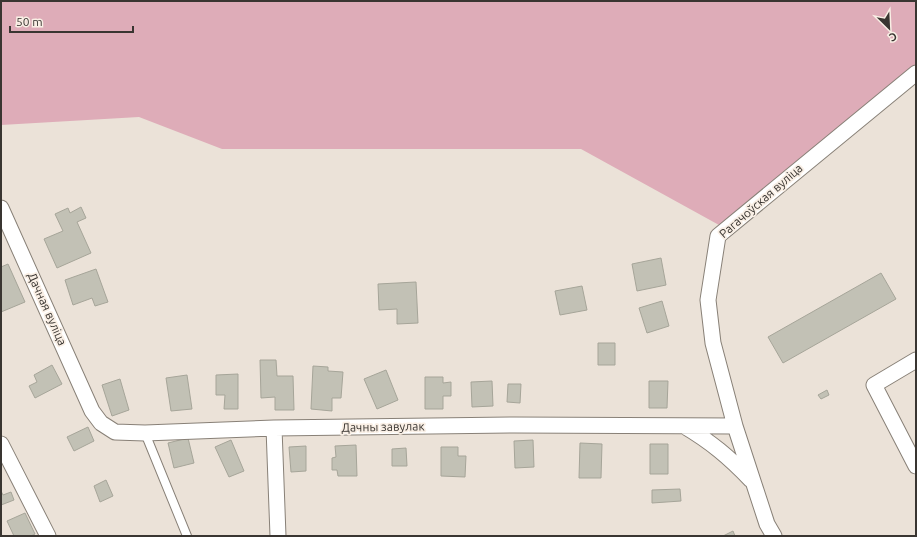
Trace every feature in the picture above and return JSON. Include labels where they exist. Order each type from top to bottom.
[{"type":"street","name":"Рагачоўская вуліца","points":[[735,426],[713,343],[708,300],[718,236],[916,73]]},
{"type":"street","name":"Дачная вуліца","points":[[1,208],[92,411]]},
{"type":"street","points":[[916,360],[874,384],[916,466]]},
{"type":"street","name":"Дачны завулак","points":[[92,411],[102,423],[115,432],[145,433],[274,428],[735,426],[767,524],[774,536]]},
{"type":"street","name":"Дачны завулак","points":[[683,426],[704,438],[730,458],[753,482]]},
{"type":"street","points":[[274,428],[278,536]]},
{"type":"street","points":[[1,444],[48,536]]},
{"type":"lane","points":[[145,433],[187,536]]},
{"type":"shaded area","points":[[1,1],[916,1],[916,68],[719,225],[581,149],[222,149],[139,117],[1,125]]},
{"type":"building","points":[[81,207],[86,218],[77,222],[91,253],[57,268],[44,239],[63,231],[55,214],[68,208],[70,213]]},
{"type":"building","points":[[661,258],[666,285],[637,291],[632,264]]},
{"type":"building","points":[[8,264],[25,302],[1,312],[1,267]]},
{"type":"building","points":[[96,269],[108,302],[95,306],[92,298],[73,305],[65,280]]},
{"type":"building","points":[[881,273],[896,299],[783,363],[768,337]]},
{"type":"building","points":[[416,282],[418,323],[397,324],[397,309],[379,310],[378,284]]},
{"type":"building","points":[[582,286],[587,310],[560,315],[555,291]]},
{"type":"building","points":[[662,301],[669,326],[647,333],[639,308]]},
{"type":"building","points":[[598,343],[615,343],[615,365],[598,365]]},
{"type":"building","points":[[260,360],[276,360],[277,376],[293,376],[294,410],[275,410],[275,397],[261,398]]},
{"type":"building","points":[[52,365],[62,384],[35,398],[29,386],[37,382],[34,375]]},
{"type":"building","points":[[313,366],[328,367],[328,371],[343,372],[341,398],[332,398],[332,411],[311,409]]},
{"type":"building","points":[[386,370],[398,400],[377,409],[364,379]]},
{"type":"building","points":[[238,374],[238,409],[224,409],[225,395],[216,395],[216,375]]},
{"type":"building","points":[[187,375],[192,409],[171,411],[166,378]]},
{"type":"building","points":[[425,377],[443,377],[443,383],[451,382],[451,396],[443,396],[443,409],[425,409]]},
{"type":"building","points":[[120,379],[129,410],[112,416],[102,385]]},
{"type":"building","points":[[492,381],[493,406],[472,407],[471,382]]},
{"type":"building","points":[[649,381],[668,381],[667,408],[649,408]]},
{"type":"building","points":[[508,384],[521,384],[520,403],[507,402]]},
{"type":"building","points":[[827,390],[829,395],[821,399],[818,395]]},
{"type":"building","points":[[88,427],[94,441],[74,451],[67,437]]},
{"type":"building","points":[[188,438],[194,463],[174,468],[168,443]]},
{"type":"building","points":[[231,440],[244,471],[229,477],[215,447]]},
{"type":"building","points":[[533,440],[534,467],[515,468],[514,441]]},
{"type":"building","points":[[580,443],[602,444],[601,478],[579,478]]},
{"type":"building","points":[[650,444],[668,444],[668,474],[650,474]]},
{"type":"building","points":[[356,445],[357,476],[338,476],[337,470],[332,470],[332,458],[336,457],[335,446]]},
{"type":"building","points":[[306,446],[306,471],[291,472],[289,447]]},
{"type":"building","points":[[441,447],[458,447],[458,456],[466,456],[465,477],[441,476]]},
{"type":"building","points":[[406,448],[407,466],[392,466],[392,449]]},
{"type":"building","points":[[106,480],[113,496],[100,502],[94,486]]},
{"type":"building","points":[[680,489],[681,501],[652,503],[652,490]]},
{"type":"building","points":[[1,491],[3,495],[11,492],[14,500],[1,505]]},
{"type":"building","points":[[25,513],[35,534],[31,536],[14,536],[7,521]]},
{"type":"building","points":[[733,531],[735,536],[723,536]]}]
